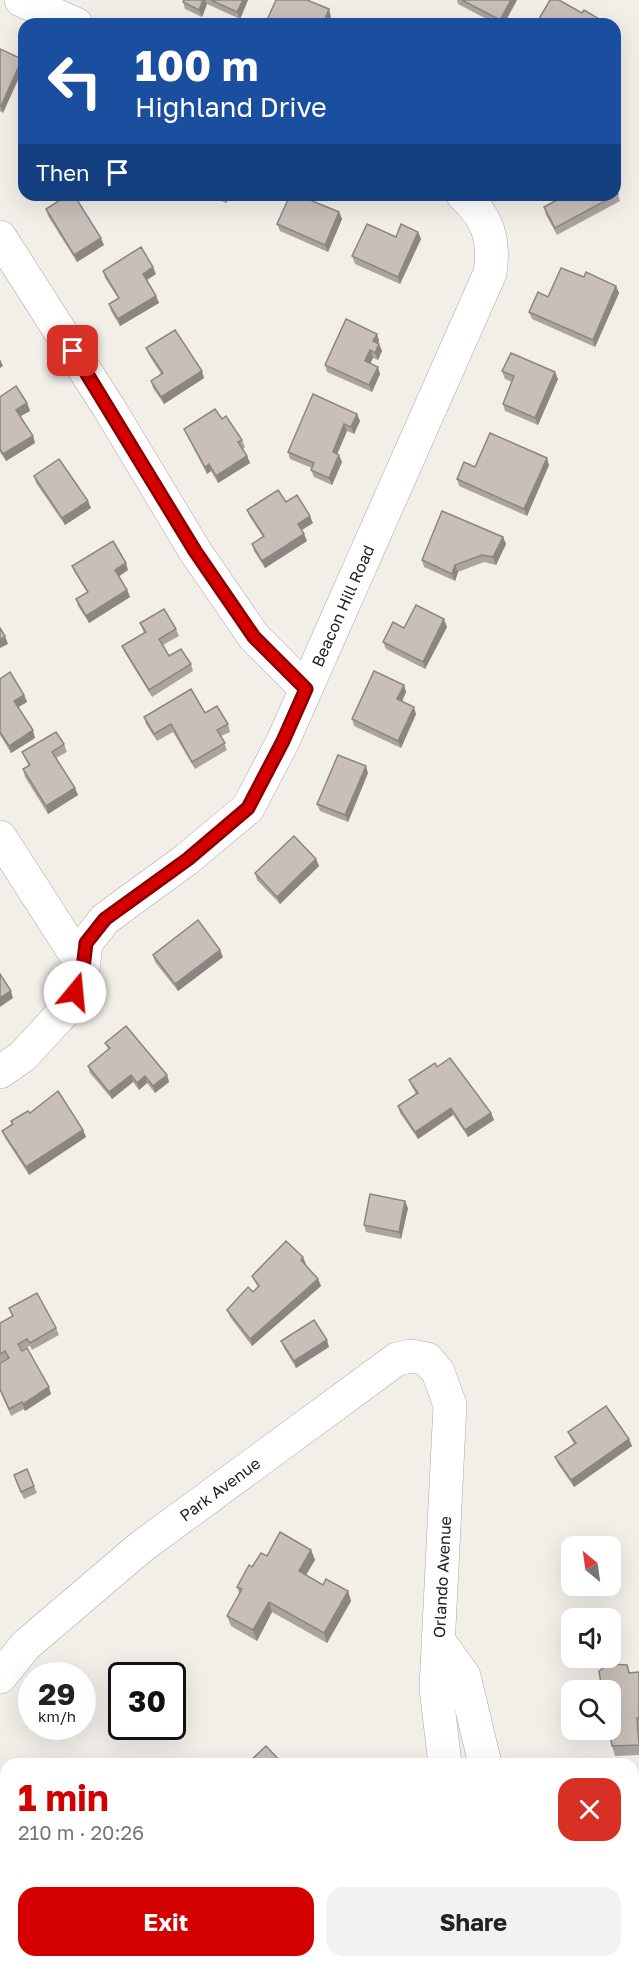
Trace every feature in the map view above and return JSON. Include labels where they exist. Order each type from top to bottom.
[{"type":"street","points":[[21,0],[62,18]]},
{"type":"street","name":"Beacon Hill Road","points":[[0,1072],[23,1056],[68,1007],[82,977],[86,943],[105,919],[188,859],[248,808],[283,741],[490,273],[494,249],[485,221],[468,201]]},
{"type":"street","points":[[0,237],[202,560],[254,637],[306,689]]},
{"type":"street","points":[[0,837],[83,966]]},
{"type":"street","name":"Park Avenue","points":[[0,1677],[26,1645],[141,1547],[397,1359],[411,1356],[427,1359],[446,1390]]},
{"type":"street","name":"Orlando Avenue","points":[[444,1758],[436,1688],[450,1405],[446,1390]]},
{"type":"street","points":[[438,1640],[464,1676],[484,1758]]},
{"type":"building","points":[[184,0],[203,0],[199,10],[183,2]]},
{"type":"building","points":[[211,0],[243,0],[237,12]]},
{"type":"building","points":[[276,0],[307,0],[329,9],[325,18],[268,18]]},
{"type":"building","points":[[462,0],[511,0],[501,18],[496,18]]},
{"type":"building","points":[[550,0],[559,0],[582,13],[584,10],[598,18],[540,18]]},
{"type":"building","points":[[0,49],[18,57],[18,68],[0,105]]},
{"type":"building","points":[[59,201],[78,201],[101,238],[74,255],[46,209]]},
{"type":"building","points":[[287,201],[312,201],[339,212],[325,245],[277,224]]},
{"type":"building","points":[[555,201],[605,201],[555,228],[544,207]]},
{"type":"building","points":[[367,224],[396,237],[401,224],[418,232],[398,277],[352,256]]},
{"type":"building","points":[[141,247],[153,267],[143,274],[156,296],[118,319],[109,304],[119,298],[103,271]]},
{"type":"building","points":[[561,268],[584,277],[586,272],[616,286],[593,340],[529,312],[538,292],[548,297]]},
{"type":"building","points":[[346,319],[377,334],[373,341],[379,344],[375,353],[370,350],[365,361],[378,367],[369,385],[325,365]]},
{"type":"building","points":[[175,330],[202,371],[161,397],[151,381],[163,373],[146,348]]},
{"type":"building","points":[[511,353],[555,372],[535,418],[503,404],[514,376],[502,371]]},
{"type":"building","points":[[16,386],[27,403],[16,410],[33,436],[3,454],[0,449],[0,397]]},
{"type":"building","points":[[313,394],[357,414],[351,427],[344,424],[333,452],[339,455],[329,478],[311,470],[314,463],[288,452]]},
{"type":"building","points":[[215,409],[222,419],[226,416],[242,440],[238,442],[247,456],[216,476],[209,464],[205,467],[184,429]]},
{"type":"building","points":[[490,433],[547,458],[524,509],[457,479],[464,462],[475,467]]},
{"type":"building","points":[[59,459],[88,501],[62,518],[34,476]]},
{"type":"building","points":[[278,490],[286,502],[297,495],[310,516],[298,524],[304,534],[262,561],[252,544],[264,536],[247,510]]},
{"type":"building","points":[[442,511],[503,537],[493,557],[482,555],[455,565],[452,574],[422,560]]},
{"type":"building","points":[[113,541],[126,563],[115,570],[127,590],[86,616],[76,599],[88,592],[72,566]]},
{"type":"building","points":[[416,605],[444,619],[423,662],[383,642],[393,622],[404,628]]},
{"type":"building","points":[[164,609],[176,629],[159,639],[169,656],[181,649],[191,664],[149,690],[122,646],[146,632],[140,623]]},
{"type":"building","points":[[0,628],[5,636],[0,640]]},
{"type":"building","points":[[374,671],[404,685],[397,699],[414,707],[398,741],[352,719]]},
{"type":"building","points":[[10,672],[24,695],[14,701],[33,730],[9,746],[0,732],[0,679]]},
{"type":"building","points":[[191,689],[205,713],[217,706],[228,724],[217,730],[225,743],[192,762],[171,724],[154,734],[144,717]]},
{"type":"building","points":[[56,732],[64,744],[52,752],[75,788],[46,806],[23,769],[30,765],[22,752]]},
{"type":"building","points":[[338,755],[366,766],[345,815],[317,804]]},
{"type":"building","points":[[294,836],[316,859],[277,897],[255,873]]},
{"type":"building","points":[[198,920],[220,950],[175,984],[153,955]]},
{"type":"building","points":[[0,974],[11,991],[0,998]]},
{"type":"building","points":[[126,1026],[167,1075],[153,1086],[145,1076],[137,1083],[131,1075],[109,1092],[88,1066],[110,1048],[105,1043]]},
{"type":"building","points":[[450,1058],[491,1113],[465,1130],[451,1108],[415,1132],[398,1106],[418,1093],[409,1080],[435,1063],[437,1067]]},
{"type":"building","points":[[58,1091],[83,1130],[26,1167],[2,1131],[13,1124],[11,1121],[28,1111],[30,1113]]},
{"type":"building","points":[[370,1194],[405,1201],[399,1232],[364,1225]]},
{"type":"building","points":[[286,1241],[303,1257],[301,1260],[318,1279],[250,1339],[227,1310],[248,1287],[253,1292],[259,1286],[252,1276]]},
{"type":"building","points":[[37,1293],[56,1328],[30,1343],[27,1339],[18,1344],[22,1351],[27,1348],[49,1387],[23,1404],[22,1402],[9,1409],[0,1389],[0,1363],[9,1358],[5,1351],[0,1354],[0,1323],[13,1316],[9,1308]]},
{"type":"building","points":[[314,1320],[327,1340],[294,1361],[281,1341]]},
{"type":"building","points":[[606,1406],[629,1439],[571,1480],[555,1457],[576,1443],[568,1432]]},
{"type":"building","points":[[27,1469],[34,1486],[21,1492],[14,1475]]},
{"type":"building","points":[[280,1532],[311,1550],[299,1571],[323,1585],[326,1579],[348,1591],[324,1633],[269,1602],[253,1630],[227,1616],[242,1589],[237,1587],[249,1565],[252,1567],[261,1553],[267,1556]]},
{"type":"building","points":[[621,1665],[627,1665],[629,1673],[639,1672],[639,1718],[637,1718],[639,1745],[612,1746],[611,1740],[621,1740],[621,1680],[600,1680],[599,1671],[603,1668],[621,1668]]},
{"type":"building","points":[[266,1746],[277,1758],[253,1758]]},
{"type":"route","points":[[73,351],[195,551],[254,637],[306,689],[283,741],[248,808],[188,859],[105,919],[86,943],[82,977],[75,992]]}]
